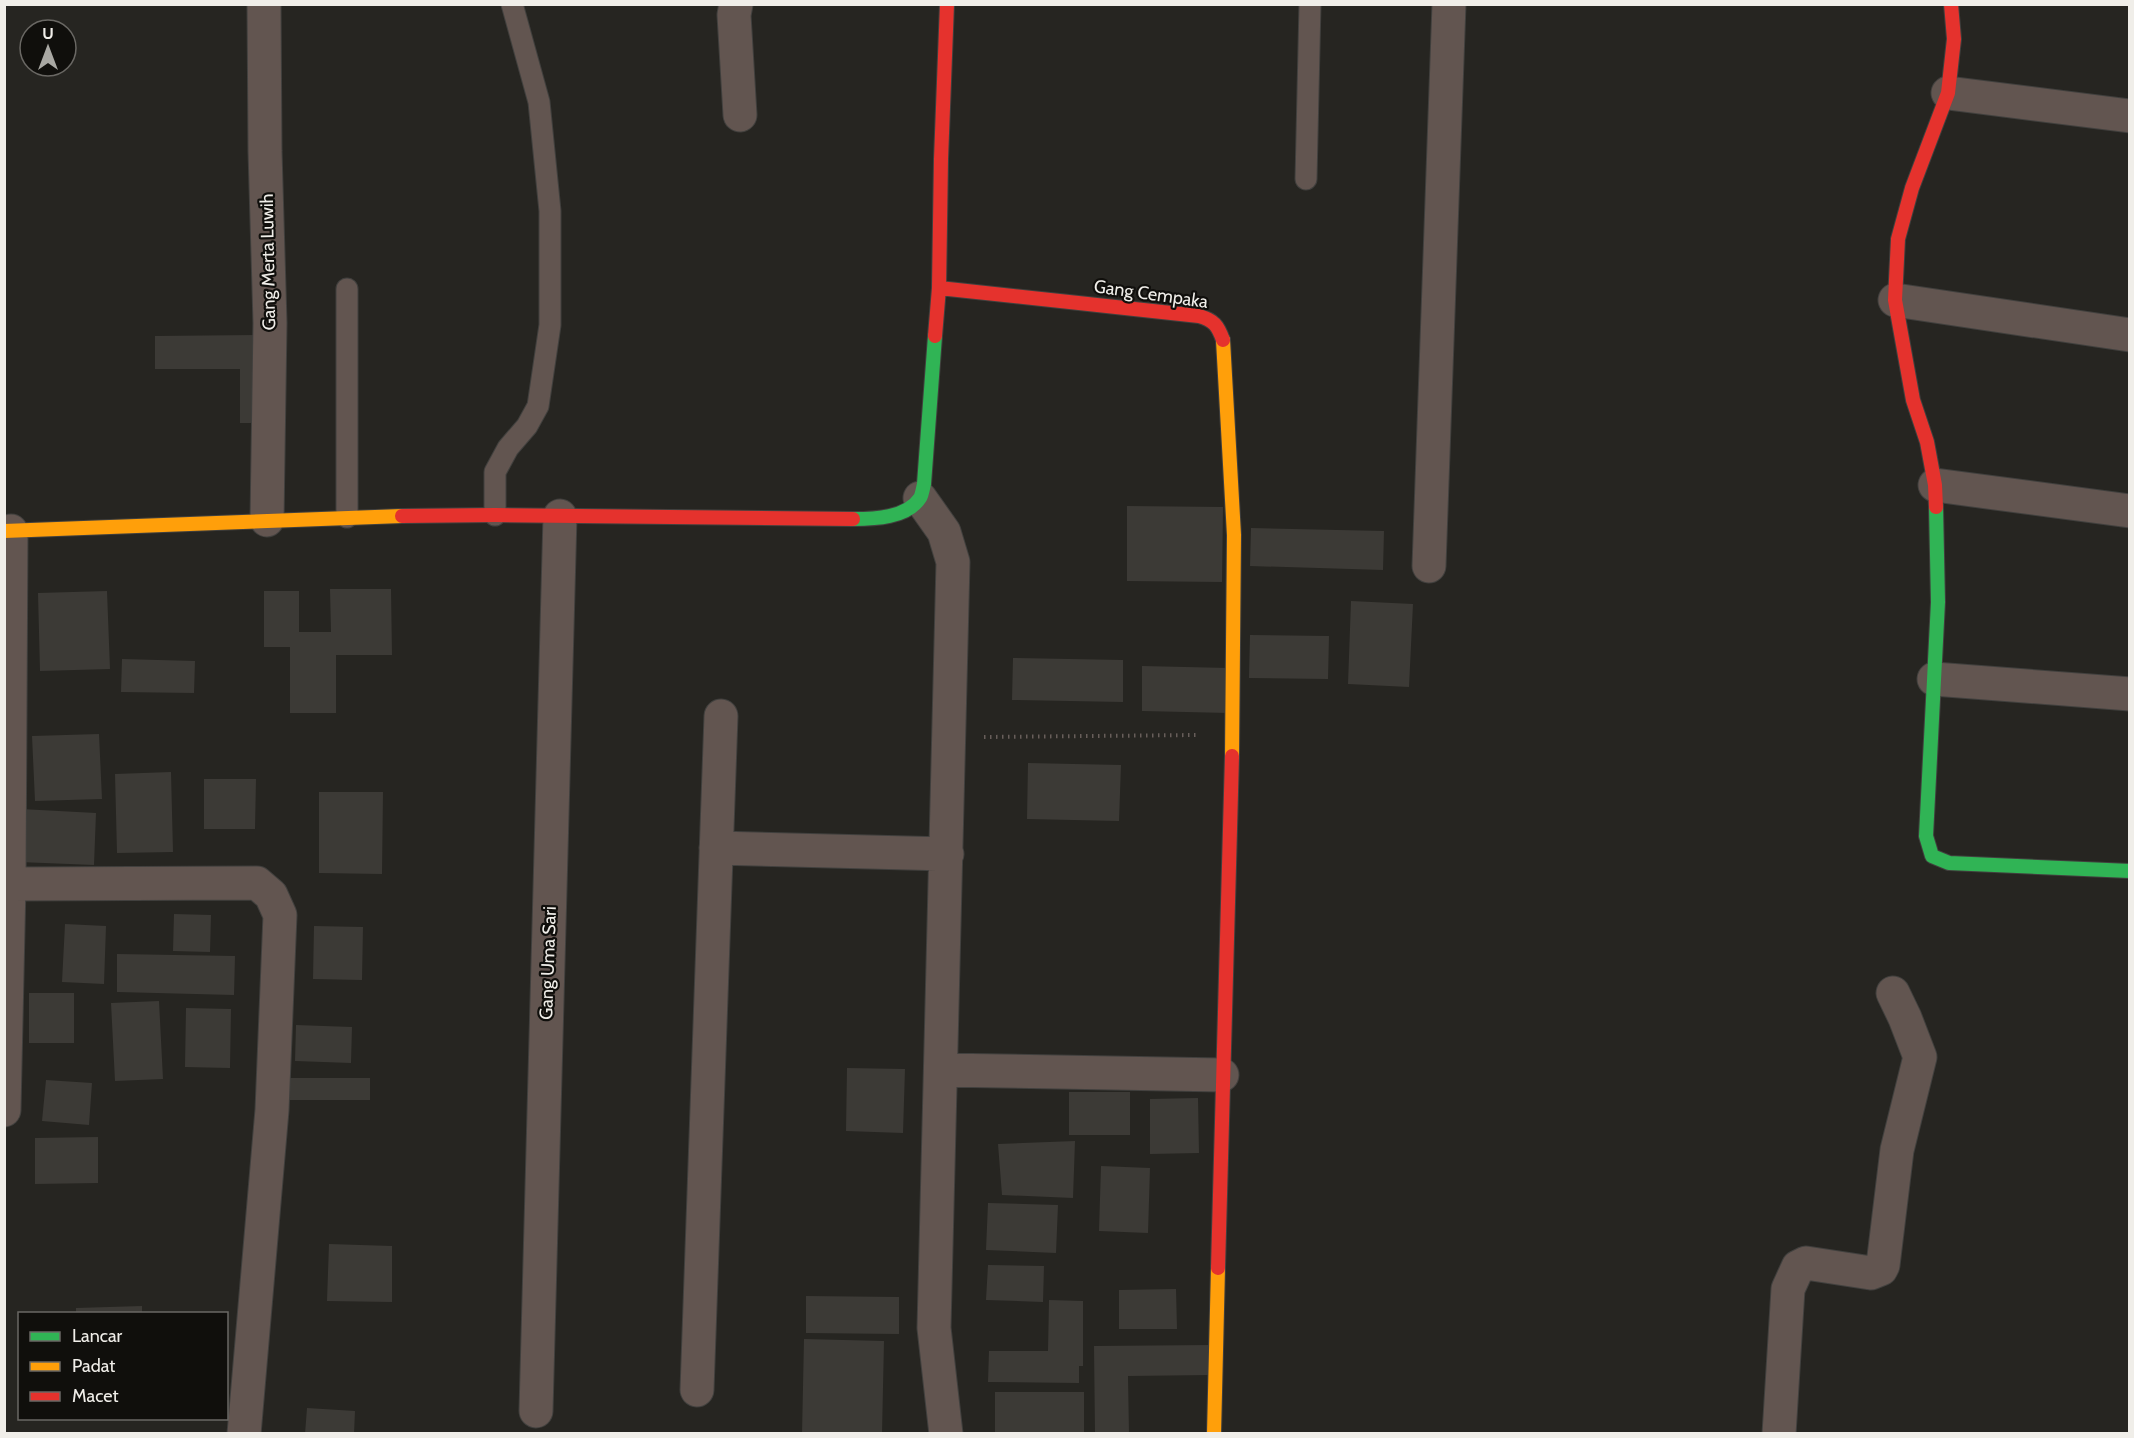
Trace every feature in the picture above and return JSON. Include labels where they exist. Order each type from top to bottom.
[{"type":"street","name":"Gang Merta Luwih","points":[[264,4],[270,323],[267,520]]},
{"type":"street","points":[[736,4],[734,15],[740,115]]},
{"type":"street","points":[[4,1110],[9,884],[8,531],[348,516],[495,515],[878,519],[903,512],[920,498],[924,484],[939,288],[947,4]]},
{"type":"street","points":[[1429,566],[1449,4]]},
{"type":"street","points":[[1951,4],[1954,39],[1948,93],[1911,188],[1898,239],[1895,300],[1913,400],[1927,442],[1935,485],[1938,602],[1926,836],[1932,856],[1949,863],[2130,871]]},
{"type":"street","points":[[1948,93],[2130,116]]},
{"type":"street","name":"Gang Cempaka","points":[[939,288],[1212,319],[1218,325],[1224,342],[1234,535],[1233,735]]},
{"type":"street","points":[[1895,300],[2130,335]]},
{"type":"street","points":[[1935,485],[2130,511]]},
{"type":"street","points":[[920,498],[944,532],[953,562],[934,1328],[946,1434]]},
{"type":"street","name":"Gang Uma Sari","points":[[536,1411],[560,516]]},
{"type":"street","points":[[1934,679],[2130,694]]},
{"type":"street","points":[[697,1390],[721,716]]},
{"type":"street","points":[[1214,1434],[1233,735]]},
{"type":"street","points":[[716,848],[947,854]]},
{"type":"street","points":[[9,884],[257,883],[271,895],[280,915],[272,1110],[244,1434]]},
{"type":"street","points":[[1779,1434],[1788,1290],[1798,1267],[1806,1263],[1871,1273],[1881,1269],[1883,1265],[1898,1150],[1920,1057],[1893,993]]},
{"type":"street","points":[[941,1070],[1222,1075]]},
{"type":"lane","points":[[495,515],[495,472],[507,448],[527,426],[538,406],[550,326],[550,211],[539,102],[512,4]]},
{"type":"lane","points":[[1306,180],[1310,4]]},
{"type":"lane","points":[[348,289],[348,516]]},
{"type":"path","points":[[950,737],[1233,735]]},
{"type":"building","points":[[265,335],[264,423],[240,423],[240,369],[155,369],[155,336]]},
{"type":"building","points":[[1127,506],[1223,507],[1222,582],[1127,581]]},
{"type":"building","points":[[1251,528],[1384,531],[1383,570],[1250,566]]},
{"type":"building","points":[[330,589],[391,589],[392,655],[336,655],[336,713],[290,713],[290,647],[264,647],[264,591],[299,591],[299,632],[331,632]]},
{"type":"building","points":[[107,591],[110,669],[40,671],[38,593]]},
{"type":"building","points":[[1351,601],[1413,604],[1409,687],[1348,684]]},
{"type":"building","points":[[1250,635],[1329,636],[1328,679],[1249,678]]},
{"type":"building","points":[[1013,658],[1123,660],[1123,702],[1012,700]]},
{"type":"building","points":[[122,659],[195,661],[194,693],[121,692]]},
{"type":"building","points":[[1142,666],[1229,668],[1229,713],[1142,711]]},
{"type":"building","points":[[99,734],[102,799],[35,801],[32,736]]},
{"type":"building","points":[[1028,763],[1121,765],[1119,821],[1027,819]]},
{"type":"building","points":[[171,772],[173,852],[117,853],[115,774]]},
{"type":"building","points":[[204,779],[256,779],[255,829],[204,829]]},
{"type":"building","points":[[319,792],[383,792],[382,874],[319,873]]},
{"type":"building","points":[[21,809],[96,813],[94,865],[19,862]]},
{"type":"building","points":[[174,914],[211,915],[210,952],[173,951]]},
{"type":"building","points":[[65,924],[106,926],[104,984],[62,982]]},
{"type":"building","points":[[314,926],[363,927],[362,980],[313,979]]},
{"type":"building","points":[[117,954],[235,956],[234,995],[117,992]]},
{"type":"building","points":[[29,993],[74,993],[74,1043],[29,1043]]},
{"type":"building","points":[[159,1001],[163,1079],[115,1081],[111,1003]]},
{"type":"building","points":[[186,1008],[231,1009],[230,1068],[185,1067]]},
{"type":"building","points":[[296,1025],[352,1027],[351,1063],[295,1061]]},
{"type":"building","points":[[847,1068],[905,1069],[903,1133],[846,1131]]},
{"type":"building","points":[[290,1078],[370,1078],[370,1100],[290,1100]]},
{"type":"building","points":[[46,1080],[92,1083],[89,1125],[42,1121]]},
{"type":"building","points":[[1069,1092],[1130,1092],[1130,1135],[1069,1135]]},
{"type":"building","points":[[1198,1098],[1199,1153],[1150,1154],[1150,1099]]},
{"type":"building","points":[[98,1137],[98,1183],[35,1184],[35,1138]]},
{"type":"building","points":[[1075,1141],[1073,1198],[1002,1195],[998,1144]]},
{"type":"building","points":[[1101,1166],[1150,1168],[1148,1233],[1099,1231]]},
{"type":"building","points":[[988,1203],[1058,1205],[1056,1253],[986,1250]]},
{"type":"building","points":[[329,1244],[392,1246],[392,1302],[327,1301]]},
{"type":"building","points":[[988,1265],[1044,1266],[1043,1302],[986,1300]]},
{"type":"building","points":[[1176,1289],[1177,1329],[1119,1329],[1119,1290]]},
{"type":"building","points":[[806,1296],[899,1297],[899,1334],[806,1333]]},
{"type":"building","points":[[1049,1300],[1083,1301],[1083,1366],[1079,1366],[1079,1383],[988,1382],[989,1351],[1048,1351]]},
{"type":"building","points":[[142,1306],[142,1312],[76,1312],[76,1308]]},
{"type":"building","points":[[804,1339],[884,1341],[882,1434],[802,1434]]},
{"type":"building","points":[[1211,1345],[1211,1375],[1128,1376],[1129,1434],[1095,1434],[1094,1346]]},
{"type":"building","points":[[995,1392],[1084,1392],[1084,1434],[995,1434]]},
{"type":"building","points":[[307,1408],[355,1411],[354,1434],[305,1434]]},
{"type":"traffic: fast","points":[[853,519],[880,518],[899,513],[914,505],[921,497],[924,484],[935,336]]},
{"type":"traffic: fast","points":[[1936,507],[1938,602],[1926,836],[1932,856],[1949,863],[2130,871]]},
{"type":"traffic: slow","points":[[1223,340],[1234,535],[1232,756]]},
{"type":"traffic: slow","points":[[4,531],[402,516]]},
{"type":"traffic: slow","points":[[1214,1434],[1218,1268]]},
{"type":"traffic: jam","points":[[935,336],[939,288],[947,4]]},
{"type":"traffic: jam","points":[[1936,507],[1935,485],[1927,442],[1913,400],[1895,300],[1898,239],[1912,188],[1948,93],[1954,39],[1951,4]]},
{"type":"traffic: jam","points":[[939,288],[1199,316],[1215,324],[1223,340]]},
{"type":"traffic: jam","points":[[402,516],[853,519]]},
{"type":"traffic: jam","points":[[1218,1268],[1232,756]]}]
